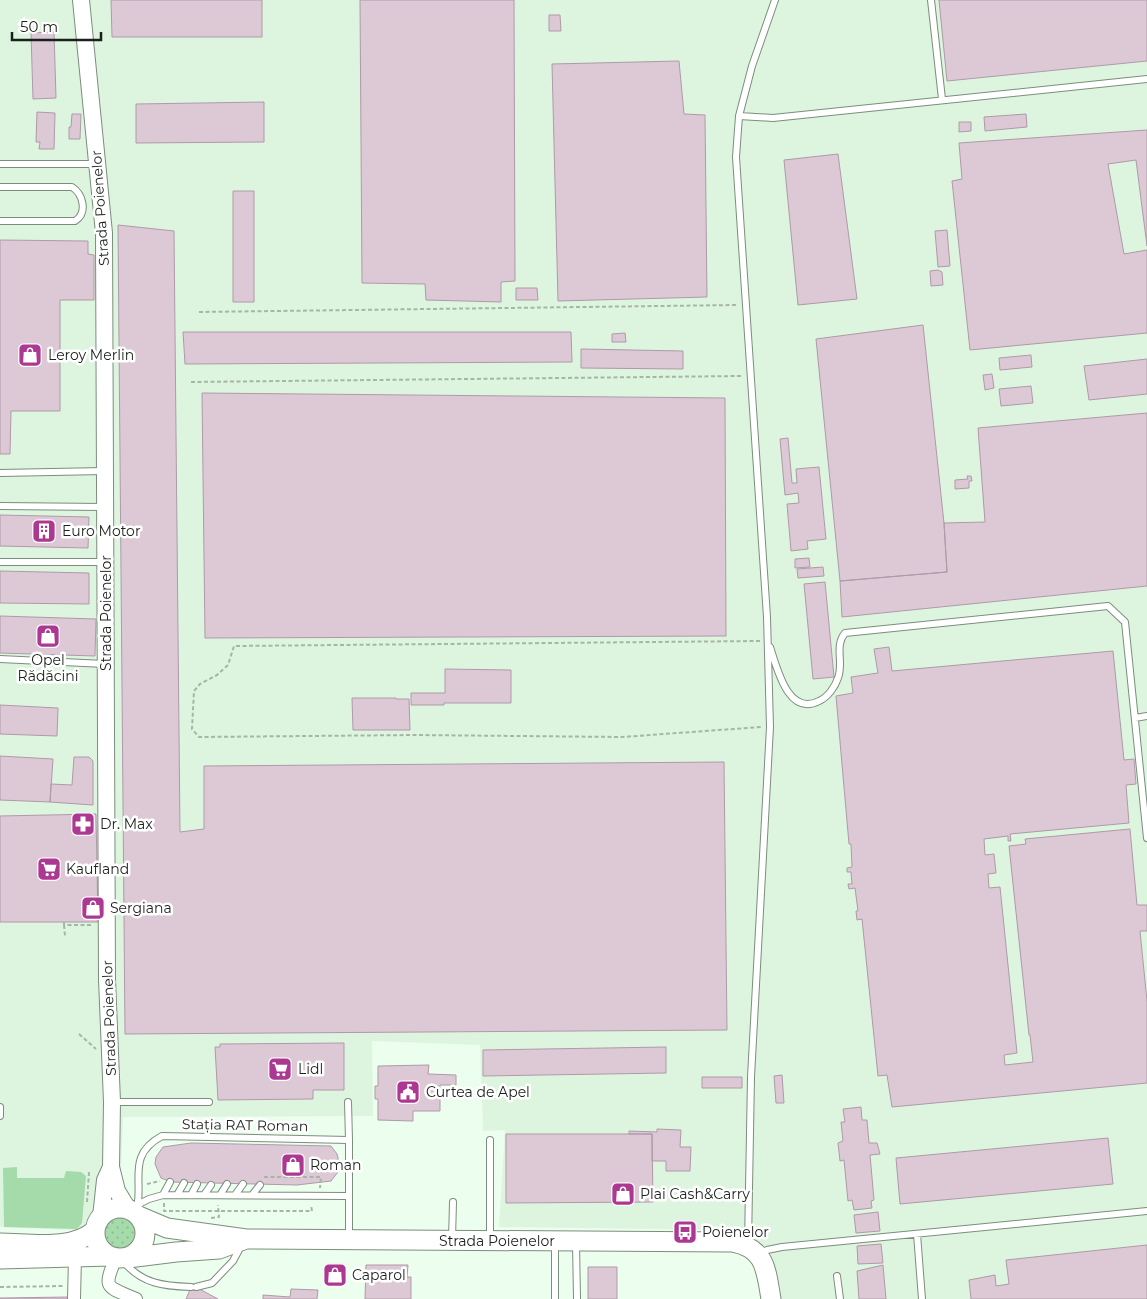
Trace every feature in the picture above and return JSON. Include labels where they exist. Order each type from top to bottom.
[{"type":"main road","points":[[0,1243],[63,1244],[78,1241],[94,1218],[113,1209],[140,1211],[146,1230],[144,1244],[134,1255],[119,1258],[98,1246],[95,1238],[94,1218]]},
{"type":"main road","name":"Strada Poienelor","points":[[140,1211],[167,1228],[246,1239],[732,1242],[753,1250]]},
{"type":"main road","name":"Strada Poienelor","points":[[0,1259],[119,1258],[219,1249],[246,1239]]},
{"type":"main road","points":[[753,1250],[765,1268],[770,1299]]},
{"type":"street","name":"Strada Poienelor","points":[[81,0],[104,233],[104,472],[108,979],[112,1102],[111,1167],[117,1191],[140,1211]]},
{"type":"street","name":"Strada Poienelor","points":[[94,1218],[105,1180],[111,1167]]},
{"type":"street","points":[[74,1293],[75,1258]]},
{"type":"street","points":[[119,1258],[107,1278],[108,1284],[114,1290],[136,1299]]},
{"type":"lane","points":[[775,0],[752,66],[739,116],[736,157],[767,641],[770,727],[751,1077],[753,1250],[1147,1211]]},
{"type":"lane","points":[[931,0],[942,100]]},
{"type":"lane","points":[[739,116],[773,118],[1147,78]]},
{"type":"lane","points":[[0,164],[98,164]]},
{"type":"lane","points":[[0,187],[72,187],[77,190],[83,208],[78,219],[74,221],[0,221]]},
{"type":"lane","points":[[0,473],[104,472]]},
{"type":"lane","points":[[0,506],[105,507]]},
{"type":"lane","points":[[0,562],[106,562]]},
{"type":"lane","points":[[767,641],[787,692],[799,703],[811,705],[824,699],[838,678],[841,665],[839,644],[844,633],[1108,606],[1125,622],[1147,838]]},
{"type":"lane","points":[[0,659],[106,664]]},
{"type":"lane","points":[[1134,718],[1147,716]]},
{"type":"lane","points":[[112,1102],[210,1102]]},
{"type":"lane","points":[[348,1102],[348,1240]]},
{"type":"lane","points":[[0,1107],[0,1116]]},
{"type":"lane","name":"Stația RAT Roman","points":[[140,1211],[138,1171],[140,1162],[149,1143],[162,1136],[194,1140],[271,1140],[290,1138],[349,1140]]},
{"type":"lane","points":[[286,1145],[290,1138]]},
{"type":"lane","points":[[490,1140],[490,1241]]},
{"type":"lane","points":[[163,1195],[167,1181]]},
{"type":"lane","points":[[177,1195],[184,1183]]},
{"type":"lane","points":[[191,1195],[197,1184]]},
{"type":"lane","points":[[219,1195],[227,1184]]},
{"type":"lane","points":[[235,1195],[243,1184]]},
{"type":"lane","points":[[204,1195],[210,1185]]},
{"type":"lane","points":[[252,1196],[260,1185]]},
{"type":"lane","points":[[140,1211],[149,1198],[163,1195],[348,1196]]},
{"type":"lane","points":[[452,1241],[453,1202]]},
{"type":"lane","points":[[917,1234],[922,1299]]},
{"type":"lane","points":[[119,1258],[142,1278],[162,1286],[194,1287],[212,1283],[232,1261],[246,1239]]},
{"type":"lane","points":[[555,1242],[555,1299]]},
{"type":"lane","points":[[576,1242],[577,1299]]},
{"type":"lane","points":[[837,1276],[840,1299]]},
{"type":"path","points":[[198,312],[746,305]]},
{"type":"path","points":[[191,382],[751,376]]},
{"type":"path","points":[[767,641],[234,646],[228,665],[217,676],[200,684],[194,691],[192,728],[199,737],[622,737],[770,727]]},
{"type":"path","points":[[65,936],[64,923],[93,925]]},
{"type":"path","points":[[79,1034],[100,1052]]},
{"type":"path","points":[[89,1172],[94,1218]]},
{"type":"path","points":[[160,1204],[164,1202],[164,1211],[312,1211],[311,1204],[320,1205],[321,1177],[256,1177]]},
{"type":"path","points":[[138,1186],[167,1181]]},
{"type":"path","points":[[210,1218],[219,1217],[219,1195]]},
{"type":"path","points":[[140,1211],[165,1215]]},
{"type":"path","points":[[0,1287],[74,1293]]},
{"type":"shaded area","points":[[0,0],[1147,0],[1147,1299],[778,1299],[770,1249],[729,1230],[499,1227],[505,1130],[483,1131],[480,1045],[372,1041],[373,1116],[123,1117],[119,1232],[0,1227]]},
{"type":"green space","points":[[17,1167],[17,1178],[64,1178],[66,1171],[81,1172],[86,1176],[82,1223],[77,1229],[4,1227],[3,1168]]},
{"type":"green space","points":[[120,1216],[132,1221],[137,1233],[132,1245],[120,1250],[108,1245],[103,1233],[108,1221]]},
{"type":"building","points":[[111,0],[262,0],[262,37],[112,37]]},
{"type":"building","points":[[360,0],[514,0],[515,281],[501,282],[501,302],[426,300],[425,284],[362,283]]},
{"type":"building","points":[[939,0],[1147,0],[1147,61],[947,81]]},
{"type":"building","points":[[549,15],[560,15],[561,31],[549,31]]},
{"type":"building","points":[[54,32],[56,98],[33,99],[31,33]]},
{"type":"building","points":[[679,61],[684,114],[705,115],[707,297],[558,301],[552,64]]},
{"type":"building","points":[[264,102],[264,142],[136,143],[136,104]]},
{"type":"building","points":[[37,112],[55,113],[54,149],[39,149],[40,142],[36,142]]},
{"type":"building","points":[[72,114],[81,114],[80,139],[69,139]]},
{"type":"building","points":[[1026,114],[1027,127],[985,131],[984,117]]},
{"type":"building","points":[[959,122],[971,122],[971,131],[959,132]]},
{"type":"building","points":[[1147,130],[1147,246],[1136,160],[1108,164],[1124,254],[1147,250],[1147,333],[970,350],[952,181],[962,179],[959,143]]},
{"type":"building","points":[[838,154],[857,299],[798,305],[784,160]]},
{"type":"building","points":[[233,191],[254,191],[254,302],[233,302]]},
{"type":"building","points":[[118,225],[174,231],[180,832],[204,829],[204,766],[724,762],[727,1030],[125,1034]]},
{"type":"building","points":[[947,230],[950,266],[938,267],[935,231]]},
{"type":"building","name":"Leroy Merlin","points":[[0,240],[88,241],[88,254],[94,255],[94,300],[60,300],[60,411],[11,411],[10,454],[0,454]]},
{"type":"building","points":[[938,270],[942,272],[943,285],[931,286],[930,271]]},
{"type":"building","points":[[516,288],[537,288],[538,300],[516,300]]},
{"type":"building","points":[[923,325],[944,523],[947,572],[840,581],[816,339]]},
{"type":"building","points":[[183,332],[571,332],[572,362],[185,364]]},
{"type":"building","points":[[625,333],[626,342],[612,342],[612,334]]},
{"type":"building","points":[[581,349],[683,351],[683,369],[581,368]]},
{"type":"building","points":[[1031,355],[1032,367],[1000,370],[999,358]]},
{"type":"building","points":[[1147,359],[1147,394],[1089,400],[1084,366]]},
{"type":"building","points":[[992,374],[994,388],[985,390],[983,375]]},
{"type":"building","points":[[1031,386],[1033,403],[1001,406],[999,389]]},
{"type":"building","points":[[202,393],[725,398],[726,636],[205,638]]},
{"type":"building","points":[[1147,413],[1147,586],[842,617],[840,581],[947,572],[944,523],[985,522],[978,428]]},
{"type":"building","points":[[788,438],[792,483],[797,483],[796,469],[819,467],[826,539],[807,541],[808,549],[791,551],[787,504],[799,503],[798,493],[785,495],[780,439]]},
{"type":"building","points":[[967,476],[971,476],[972,481],[969,481],[969,488],[955,489],[955,480],[968,479]]},
{"type":"building","name":"Euro Motor","points":[[0,515],[89,517],[88,548],[0,546]]},
{"type":"building","points":[[809,558],[810,567],[795,568],[795,559]]},
{"type":"building","points":[[823,567],[824,576],[798,578],[797,569]]},
{"type":"building","points":[[0,571],[89,573],[89,604],[0,603]]},
{"type":"building","points":[[825,582],[834,677],[813,679],[804,584]]},
{"type":"building","name":"Opel Rădăcini","points":[[0,616],[96,619],[95,656],[0,653]]},
{"type":"building","points":[[889,647],[892,671],[1113,651],[1124,760],[1134,759],[1136,784],[1126,785],[1129,823],[1010,834],[1011,841],[1008,841],[1008,836],[984,839],[985,855],[994,854],[996,873],[988,874],[989,888],[1000,887],[1017,1053],[1004,1055],[1005,1065],[1033,1062],[1009,846],[1026,844],[1025,839],[1130,829],[1137,905],[1147,905],[1147,931],[1140,931],[1147,1001],[1147,1083],[892,1107],[887,1075],[878,1076],[862,919],[857,920],[856,911],[858,911],[855,888],[849,889],[848,884],[852,884],[851,872],[847,872],[847,868],[852,867],[851,844],[849,844],[836,696],[853,693],[851,677],[878,673],[874,649]]},
{"type":"building","points":[[445,669],[511,670],[511,703],[411,705],[411,693],[445,693]]},
{"type":"building","points":[[352,698],[409,699],[410,730],[353,730]]},
{"type":"building","points":[[0,705],[58,708],[57,736],[0,734]]},
{"type":"building","points":[[0,756],[53,759],[50,802],[0,800]]},
{"type":"building","points":[[74,757],[89,757],[93,761],[93,805],[50,802],[51,784],[72,785]]},
{"type":"building","name":"Kaufland","points":[[96,814],[98,922],[0,922],[0,816]]},
{"type":"building","name":"Lidl","points":[[344,1043],[344,1090],[313,1090],[313,1099],[218,1100],[215,1047],[220,1047],[220,1044]]},
{"type":"building","points":[[666,1047],[666,1073],[483,1076],[483,1050]]},
{"type":"building","name":"Curtea de Apel","points":[[429,1065],[428,1074],[456,1075],[456,1085],[440,1085],[440,1111],[413,1111],[413,1121],[378,1120],[378,1099],[375,1099],[375,1086],[378,1086],[378,1066]]},
{"type":"building","points":[[782,1075],[784,1103],[776,1103],[774,1076]]},
{"type":"building","points":[[702,1077],[742,1077],[742,1088],[702,1088]]},
{"type":"building","points":[[861,1107],[862,1120],[867,1120],[869,1143],[877,1143],[880,1154],[870,1155],[874,1200],[871,1201],[872,1208],[854,1210],[852,1200],[848,1201],[844,1160],[840,1161],[838,1143],[843,1141],[841,1122],[845,1122],[843,1109]]},
{"type":"building","points":[[657,1129],[681,1130],[680,1147],[691,1147],[690,1171],[666,1171],[666,1161],[652,1161],[652,1134],[629,1134],[629,1131],[657,1132]]},
{"type":"building","points":[[506,1134],[652,1134],[653,1202],[506,1203]]},
{"type":"building","points":[[1108,1138],[1113,1184],[900,1204],[896,1158]]},
{"type":"building","points":[[191,1143],[331,1146],[337,1154],[339,1162],[338,1172],[331,1181],[297,1185],[171,1182],[161,1178],[155,1164],[156,1157],[163,1147]]},
{"type":"building","points":[[878,1212],[880,1231],[856,1233],[854,1215]]},
{"type":"building","points":[[881,1244],[883,1263],[858,1264],[857,1246]]},
{"type":"building","points":[[1147,1245],[1147,1299],[971,1299],[969,1280],[995,1275],[996,1286],[1009,1284],[1006,1260]]},
{"type":"building","points":[[366,1265],[408,1265],[407,1277],[411,1277],[411,1299],[365,1299]]},
{"type":"building","points":[[883,1265],[886,1299],[859,1299],[857,1271]]},
{"type":"building","points":[[588,1267],[617,1267],[617,1299],[588,1299]]},
{"type":"building","points":[[192,1285],[218,1299],[186,1299]]},
{"type":"building","points":[[291,1289],[318,1290],[317,1299],[263,1299],[263,1295],[290,1297]]},
{"type":"building","points":[[68,1297],[68,1299],[0,1299],[0,1298]]},
{"type":"place","name":"Leroy Merlin","points":[[30,355]]},
{"type":"place","name":"Euro Motor","points":[[44,531]]},
{"type":"place","name":"Opel Rădăcini","points":[[48,636]]},
{"type":"place","name":"Dr. Max","points":[[83,824]]},
{"type":"place","name":"Kaufland","points":[[49,869]]},
{"type":"place","name":"Sergiana","points":[[93,908]]},
{"type":"place","name":"Lidl","points":[[280,1069]]},
{"type":"place","name":"Curtea de Apel","points":[[408,1092]]},
{"type":"place","name":"Roman","points":[[293,1165]]},
{"type":"place","name":"Plai Cash&Carry","points":[[623,1194]]},
{"type":"place","name":"Poienelor","points":[[685,1232]]},
{"type":"place","name":"Caparol","points":[[335,1275]]}]
